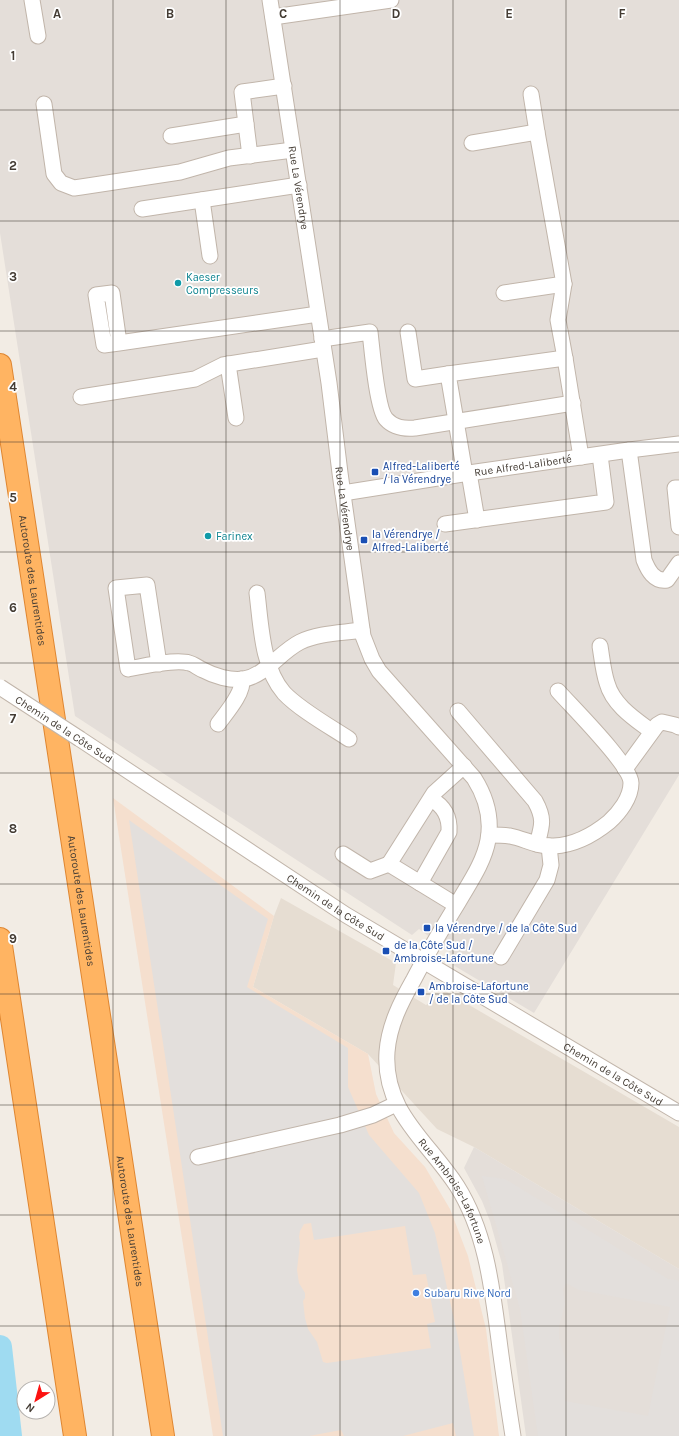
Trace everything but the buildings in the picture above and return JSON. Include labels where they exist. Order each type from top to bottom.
[{"type":"highway","name":"Autoroute des Laurentides","points":[[0,365],[163,1436]]},
{"type":"highway","points":[[0,939],[75,1436]]},
{"type":"street","points":[[32,0],[38,36]]},
{"type":"street","name":"Rue La Vérendrye","points":[[270,0],[323,344],[342,493],[362,630],[366,646],[379,671],[464,766],[481,789],[486,801],[488,813],[489,835],[483,859],[431,945],[423,961]]},
{"type":"street","points":[[273,17],[391,0]]},
{"type":"street","points":[[250,156],[242,92],[284,86]]},
{"type":"street","points":[[531,94],[564,284],[558,320],[566,358],[581,457]]},
{"type":"street","points":[[44,104],[54,174],[61,183],[74,188],[180,172],[229,158],[293,150]]},
{"type":"street","points":[[171,136],[246,124]]},
{"type":"street","points":[[472,142],[537,132]]},
{"type":"street","points":[[142,209],[299,185]]},
{"type":"street","points":[[202,200],[210,256]]},
{"type":"street","points":[[504,293],[564,284]]},
{"type":"street","points":[[120,343],[318,314]]},
{"type":"street","points":[[81,397],[195,379],[222,365],[323,344],[370,332],[380,407],[386,419],[398,428],[404,429],[573,403]]},
{"type":"street","points":[[408,332],[416,379],[566,358]]},
{"type":"street","points":[[228,364],[236,418]]},
{"type":"street","points":[[448,374],[476,520]]},
{"type":"street","name":"Rue Alfred-Laliberté","points":[[342,493],[467,473],[679,444]]},
{"type":"street","points":[[629,450],[644,560],[648,570],[657,579],[667,580],[679,563]]},
{"type":"street","points":[[445,524],[606,502],[600,455]]},
{"type":"street","points":[[679,488],[675,488],[679,527]]},
{"type":"street","points":[[159,664],[147,584],[116,588],[128,668],[188,662],[211,674],[226,678],[242,679],[253,676],[290,648],[311,638],[362,630]]},
{"type":"street","points":[[257,593],[264,649],[279,686],[293,701],[349,740]]},
{"type":"street","points":[[600,646],[607,683],[613,697],[626,711],[651,731]]},
{"type":"street","points":[[218,724],[240,692],[243,683],[242,679]]},
{"type":"street","name":"Chemin de la Côte Sud","points":[[0,687],[317,896],[679,1114]]},
{"type":"street","points":[[489,835],[511,836],[543,845],[566,845],[579,841],[593,834],[615,816],[622,807],[629,793],[631,782],[625,769],[612,751],[558,691]]},
{"type":"street","points":[[458,711],[535,801],[542,818],[543,845],[551,865],[547,880],[501,957]]},
{"type":"street","points":[[625,769],[651,731],[657,725],[662,722],[679,727]]},
{"type":"street","points":[[343,854],[370,871],[390,864],[434,793],[464,766]]},
{"type":"street","points":[[420,883],[449,832],[450,825],[448,816],[439,805],[431,799]]},
{"type":"street","points":[[390,864],[456,905]]},
{"type":"street","name":"Rue Ambroise-Lafortune","points":[[423,961],[398,1010],[390,1035],[387,1064],[389,1082],[396,1104],[410,1127],[456,1185],[463,1197],[478,1232],[487,1261],[513,1436]]},
{"type":"street","points":[[198,1157],[340,1125],[373,1115],[396,1104]]},
{"type":"shaded area","points":[[0,0],[679,0],[679,775],[534,1013],[453,965],[450,952],[419,929],[412,935],[75,716],[0,233]]},
{"type":"shaded area","points":[[113,798],[274,916],[253,987],[368,1054],[376,1094],[394,1133],[425,1167],[450,1209],[468,1256],[486,1329],[499,1436],[213,1436]]},
{"type":"shaded area","points":[[129,820],[268,919],[247,987],[348,1048],[348,1087],[369,1135],[419,1193],[435,1233],[457,1333],[474,1436],[456,1436],[453,1423],[403,1436],[344,1436],[341,1430],[309,1436],[223,1436]],"holes":[[[311,1223],[314,1240],[405,1226],[413,1275],[426,1274],[435,1322],[427,1324],[431,1348],[327,1363],[323,1362],[317,1342],[308,1329],[303,1301],[305,1298],[305,1293],[299,1283],[297,1270],[300,1243],[299,1237],[300,1231],[304,1224]]]},
{"type":"shaded area","points":[[281,898],[396,963],[393,985],[426,1005],[445,991],[679,1127],[679,1269],[474,1147],[437,1129],[368,1054],[253,987],[274,916]]},
{"type":"shaded area","points":[[474,1147],[679,1269],[679,1436],[526,1436],[502,1264],[490,1221],[482,1201],[464,1168]]},
{"type":"shaded area","points":[[482,1176],[505,1179],[668,1279],[677,1280],[679,1282],[679,1436],[538,1436],[520,1309]],"holes":[[[566,1283],[579,1290],[670,1307],[648,1416],[565,1401],[567,1365],[559,1338],[559,1326],[565,1304],[563,1290]]]},
{"type":"waterway","points":[[0,1347],[10,1436]]},
{"type":"place","name":"Kaeser Compresseurs","points":[[178,283]]},
{"type":"place","name":"Alfred-Laliberté / la Vérendrye","points":[[375,472]]},
{"type":"place","name":"Farinex","points":[[208,536]]},
{"type":"place","name":"la Vérendrye / Alfred-Laliberté","points":[[364,540]]},
{"type":"place","name":"la Vérendrye / de la Côte Sud","points":[[427,928]]},
{"type":"place","name":"de la Côte Sud / Ambroise-Lafortune","points":[[386,951]]},
{"type":"place","name":"Ambroise-Lafortune / de la Côte Sud","points":[[421,992]]},
{"type":"place","name":"Subaru Rive Nord","points":[[416,1293]]}]
